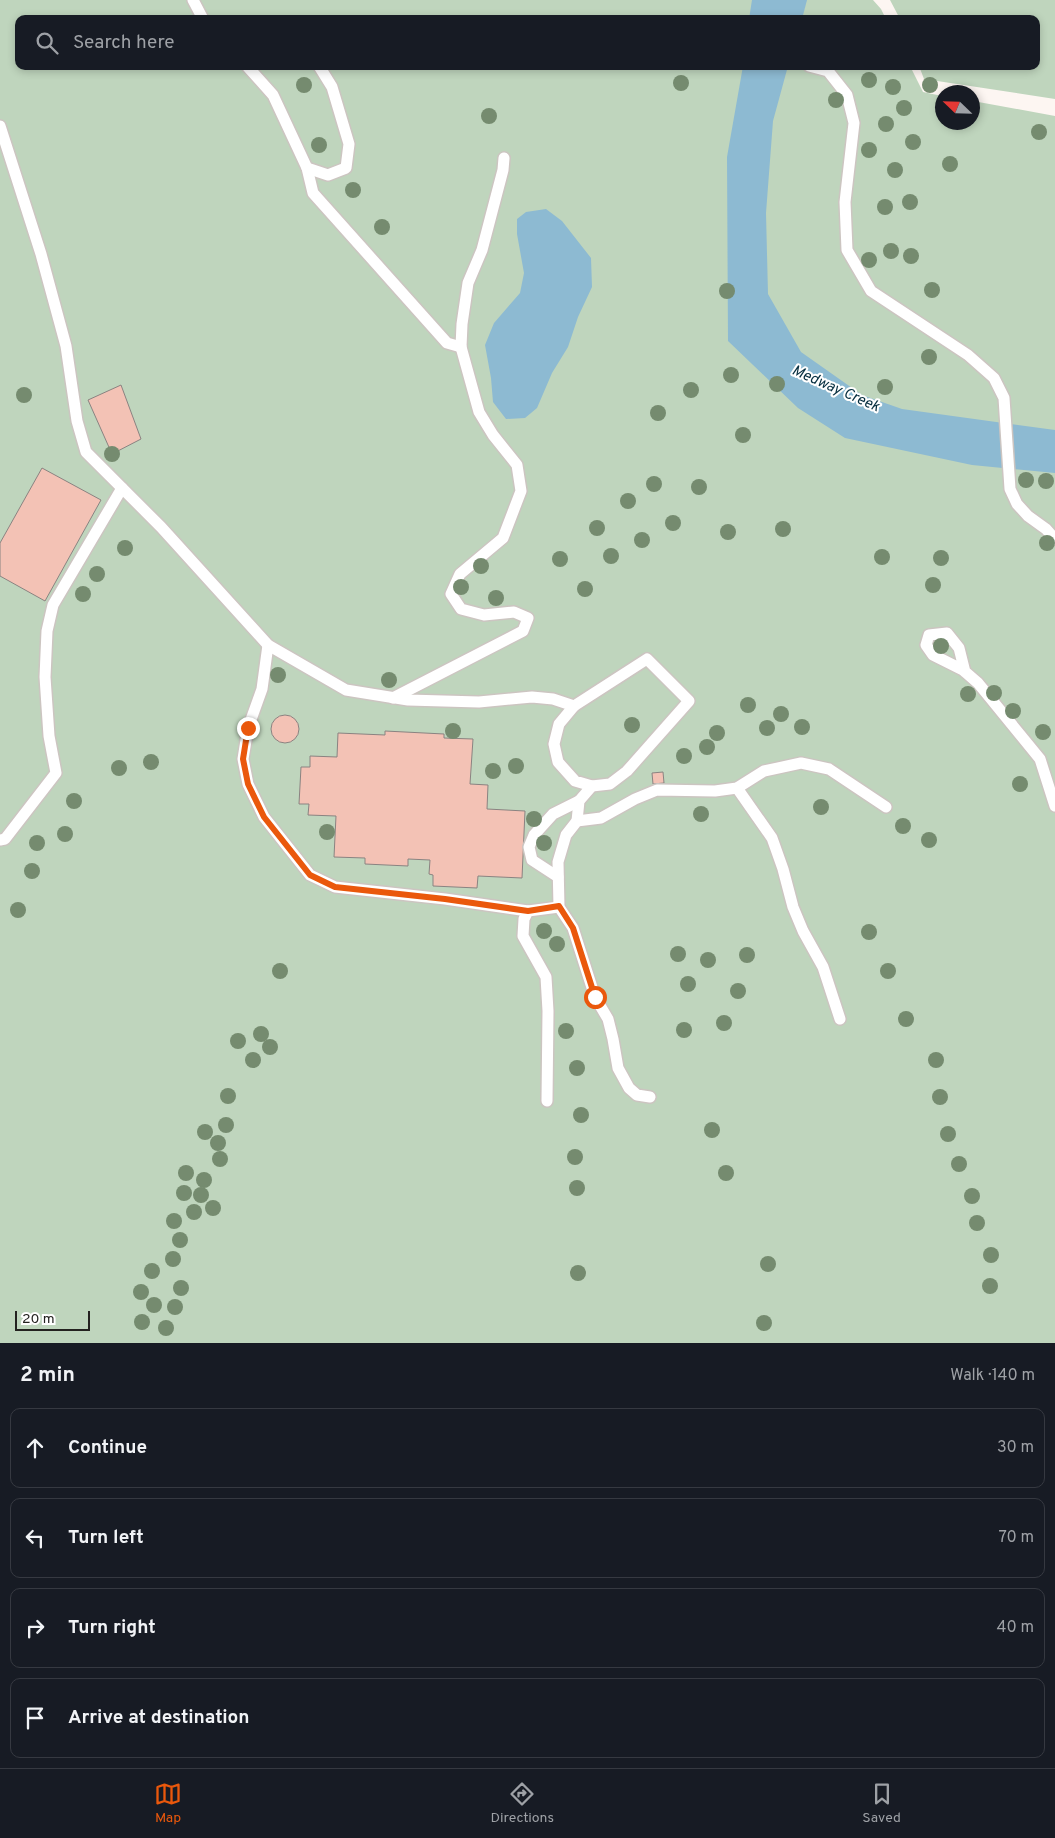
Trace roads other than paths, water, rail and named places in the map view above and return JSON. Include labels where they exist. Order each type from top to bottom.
[{"type":"lane","points":[[193,0],[201,15]]},
{"type":"lane","points":[[251,70],[273,95],[307,168],[313,193],[447,343],[461,347]]},
{"type":"lane","points":[[307,168],[328,175],[346,168],[349,144],[332,87],[321,70]]},
{"type":"lane","points":[[824,70],[828,71],[847,95],[854,123],[846,202],[847,250],[871,291],[968,354],[994,378],[1004,398],[1010,489],[1017,504],[1055,539]]},
{"type":"lane","points":[[0,126],[41,254],[66,346],[77,421],[86,452],[161,527],[268,645],[346,690],[408,700],[479,702],[532,697],[553,699],[574,706]]},
{"type":"lane","points":[[393,698],[523,631],[528,618],[514,612],[484,615],[461,609],[451,594],[460,574],[503,538],[521,491],[517,465],[493,435],[479,412],[461,347],[462,324],[468,283],[482,250],[503,170],[504,158]]},
{"type":"lane","points":[[0,840],[5,839],[56,773],[49,736],[45,677],[46,631],[53,605],[122,488]]},
{"type":"lane","points":[[268,645],[262,689],[248,728],[243,759],[248,784],[264,817],[310,875],[335,887],[445,899],[528,911],[559,906]]},
{"type":"lane","points":[[647,659],[689,701],[627,771],[610,784],[592,786],[575,782],[558,762],[554,744],[559,724],[574,706],[647,659]]},
{"type":"lane","points":[[966,672],[978,683],[1040,759],[1055,806]]},
{"type":"lane","points":[[577,820],[601,818],[635,799],[657,790],[715,791],[736,788],[764,771],[801,763],[829,769],[886,807]]},
{"type":"lane","points":[[558,877],[532,860],[529,848],[534,836],[553,814],[579,801],[592,786]]},
{"type":"lane","points":[[736,788],[772,838],[793,907],[803,930],[824,967],[840,1019]]},
{"type":"lane","points":[[579,801],[577,820],[566,835],[558,862],[559,906],[573,928],[595,997],[608,1019],[618,1068],[629,1088],[637,1095],[650,1097]]},
{"type":"lane","points":[[528,911],[524,919],[523,936],[546,977],[548,1011],[547,1101]]},
{"type":"water","points":[[752,0],[807,0],[803,15],[750,15]]},
{"type":"water","name":"Medway Creek","points":[[742,70],[787,70],[773,121],[766,213],[768,294],[801,352],[862,395],[902,409],[1055,430],[1055,473],[972,465],[845,438],[798,408],[728,341],[727,157]]},
{"type":"water","points":[[546,209],[562,221],[591,258],[592,287],[578,317],[568,347],[552,373],[537,408],[525,418],[506,419],[493,402],[485,345],[494,323],[520,293],[524,273],[517,234],[517,219],[526,212]]}]
